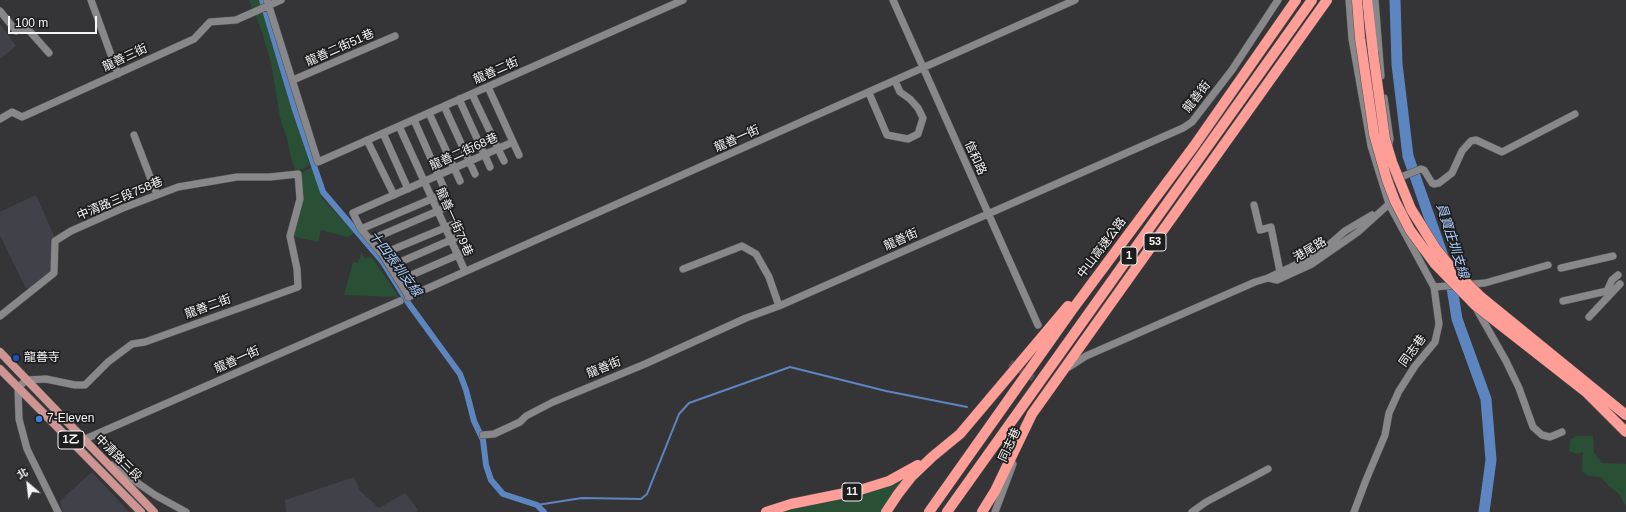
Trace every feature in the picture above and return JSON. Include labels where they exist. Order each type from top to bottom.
[{"type":"highway","name":"中山高速公路","points":[[929,512],[1068,316],[1194,146],[1296,0]]},
{"type":"highway","name":"1","points":[[947,512],[1312,0]]},
{"type":"highway","name":"53","points":[[994,491],[1018,440],[1036,408],[1327,0]]},
{"type":"highway","points":[[1357,0],[1360,38],[1374,134],[1387,180],[1395,201],[1410,230],[1432,261],[1476,305],[1586,392],[1626,432]]},
{"type":"highway","points":[[1366,0],[1385,139],[1392,162],[1411,209],[1433,245],[1450,266],[1481,297],[1626,415]]},
{"type":"highway","points":[[886,512],[898,494],[932,457],[960,434],[1149,207]]},
{"type":"highway","name":"11","points":[[766,512],[791,504],[860,490],[889,481],[932,457]]},
{"type":"highway","points":[[982,512],[994,491]]},
{"type":"highway","points":[[989,512],[994,491]]},
{"type":"main road","name":"中清路三段","points":[[0,352],[154,512]]},
{"type":"main road","name":"中清路三段","points":[[0,368],[141,512]]},
{"type":"street","points":[[91,0],[118,74]]},
{"type":"street","points":[[267,4],[281,0]]},
{"type":"street","name":"龍善二街","points":[[318,162],[682,0]]},
{"type":"street","name":"信和路","points":[[893,0],[1038,326]]},
{"type":"street","name":"龍善一街","points":[[409,297],[1075,0]]},
{"type":"street","name":"龍善街","points":[[483,435],[494,434],[520,422],[526,416],[553,402],[645,364],[746,318],[779,306],[988,213],[1145,146],[1192,122],[1232,70],[1278,0]]},
{"type":"street","points":[[1268,278],[1306,260],[1329,245],[1345,231],[1389,204],[1371,146],[1364,111],[1352,39],[1349,0]]},
{"type":"street","points":[[1375,157],[1384,153],[1390,143],[1380,73],[1376,0]]},
{"type":"street","name":"龍善三街","points":[[0,118],[12,112],[22,117],[194,39],[210,22],[236,20],[267,4]]},
{"type":"street","name":"龍善二街51巷","points":[[267,4],[293,80],[318,162]]},
{"type":"street","points":[[0,11],[16,31],[26,27],[49,52]]},
{"type":"street","name":"龍善二街51巷","points":[[293,80],[395,36]]},
{"type":"street","points":[[870,92],[887,135],[908,139],[918,134],[923,118],[918,108],[910,99],[900,92],[895,81]]},
{"type":"street","points":[[488,87],[519,155]]},
{"type":"street","points":[[472,94],[504,161]]},
{"type":"street","points":[[459,100],[490,167]]},
{"type":"street","points":[[444,106],[475,174]]},
{"type":"street","points":[[430,113],[460,181]]},
{"type":"street","points":[[1384,186],[1419,169],[1424,170],[1434,184],[1438,183],[1452,173],[1462,151],[1471,141],[1476,140],[1502,152],[1575,114]]},
{"type":"street","points":[[414,120],[444,188]]},
{"type":"street","name":"龍善二街68巷","points":[[399,126],[424,182]]},
{"type":"street","points":[[383,133],[408,189]]},
{"type":"street","points":[[134,135],[157,195]]},
{"type":"street","points":[[367,140],[394,195]]},
{"type":"street","name":"龍善二街68巷","points":[[409,297],[391,266],[361,229],[353,213],[513,142]]},
{"type":"street","name":"龍善二街","points":[[26,380],[46,379],[76,385],[86,385],[108,362],[132,344],[145,342],[298,287],[297,269],[290,236],[300,199],[298,174]]},
{"type":"street","name":"中清路三段758巷","points":[[0,316],[54,273],[55,241],[59,237],[123,208],[178,187],[208,180],[238,176],[270,177],[298,174]]},
{"type":"street","name":"龍善一街79巷","points":[[424,182],[465,271]]},
{"type":"street","points":[[361,229],[441,195]]},
{"type":"street","name":"港尾路","points":[[1052,391],[1069,367],[1086,356],[1268,278],[1277,280],[1312,264],[1358,232],[1389,204]]},
{"type":"street","name":"同志巷","points":[[1354,512],[1385,435],[1389,413],[1399,391],[1415,366],[1435,342],[1439,324],[1434,287],[1389,204]]},
{"type":"street","points":[[1254,205],[1260,230],[1271,227],[1280,272]]},
{"type":"street","points":[[370,240],[447,207]]},
{"type":"street","points":[[382,254],[454,224]]},
{"type":"street","points":[[391,266],[460,236]]},
{"type":"street","points":[[683,269],[742,246],[756,254],[769,277],[779,306]]},
{"type":"street","points":[[400,280],[467,251]]},
{"type":"street","points":[[1561,268],[1613,256]]},
{"type":"street","points":[[1434,287],[1485,283],[1548,265]]},
{"type":"street","points":[[1563,301],[1607,291],[1612,280],[1618,275]]},
{"type":"street","points":[[1464,284],[1519,388],[1533,427],[1542,435],[1550,437],[1562,432]]},
{"type":"street","points":[[1588,317],[1620,284]]},
{"type":"street","name":"龍善一街","points":[[84,440],[400,301]]},
{"type":"street","points":[[26,380],[18,388],[19,419],[27,449],[58,512]]},
{"type":"street","name":"同志巷","points":[[995,512],[1014,462],[1033,422],[1052,391]]},
{"type":"street","points":[[98,454],[155,495],[186,512]]},
{"type":"street","points":[[1192,512],[1206,502],[1268,469]]},
{"type":"shaded area","points":[[0,24],[16,46],[0,59]]},
{"type":"shaded area","points":[[36,195],[55,238],[51,272],[29,289],[25,287],[0,235],[0,212]]},
{"type":"shaded area","points":[[92,472],[129,512],[63,512],[60,501]]},
{"type":"shaded area","points":[[354,477],[360,491],[379,508],[405,493],[418,510],[416,512],[286,512],[285,500]]},
{"type":"green space","points":[[249,0],[259,0],[288,98],[310,165],[297,172],[292,162],[280,117],[271,62],[261,29]]},
{"type":"green space","points":[[312,167],[322,198],[354,233],[348,237],[321,230],[318,242],[292,236],[302,199],[299,174]]},
{"type":"green space","points":[[361,253],[366,259],[371,256],[399,297],[344,295],[353,262],[358,263]]},
{"type":"green space","points":[[1576,436],[1593,436],[1594,453],[1602,463],[1626,464],[1626,507],[1619,494],[1601,477],[1589,476],[1582,471],[1583,452],[1577,454],[1569,451],[1570,440]]},
{"type":"green space","points":[[902,480],[904,482],[880,512],[781,512],[861,495]]},
{"type":"waterway","name":"十四張圳支線","points":[[262,0],[294,107],[323,192],[382,261],[409,304],[460,374],[474,421],[483,440],[486,465],[491,480],[503,494],[537,505],[544,512]]},
{"type":"waterway","name":"員寶庄圳支線","points":[[1395,0],[1397,64],[1408,156],[1444,259]]},
{"type":"waterway","name":"員寶庄圳支線","points":[[1450,275],[1457,319],[1486,399],[1491,460],[1484,512]]},
{"type":"waterway","points":[[537,505],[582,498],[641,499],[647,494],[679,414],[689,403],[790,367],[886,391],[967,407]]},
{"type":"tunnel","points":[[1010,363],[1052,391]]},
{"type":"place","name":"龍善寺","points":[[16,358]]},
{"type":"place","name":"7-Eleven","points":[[39,419]]}]
